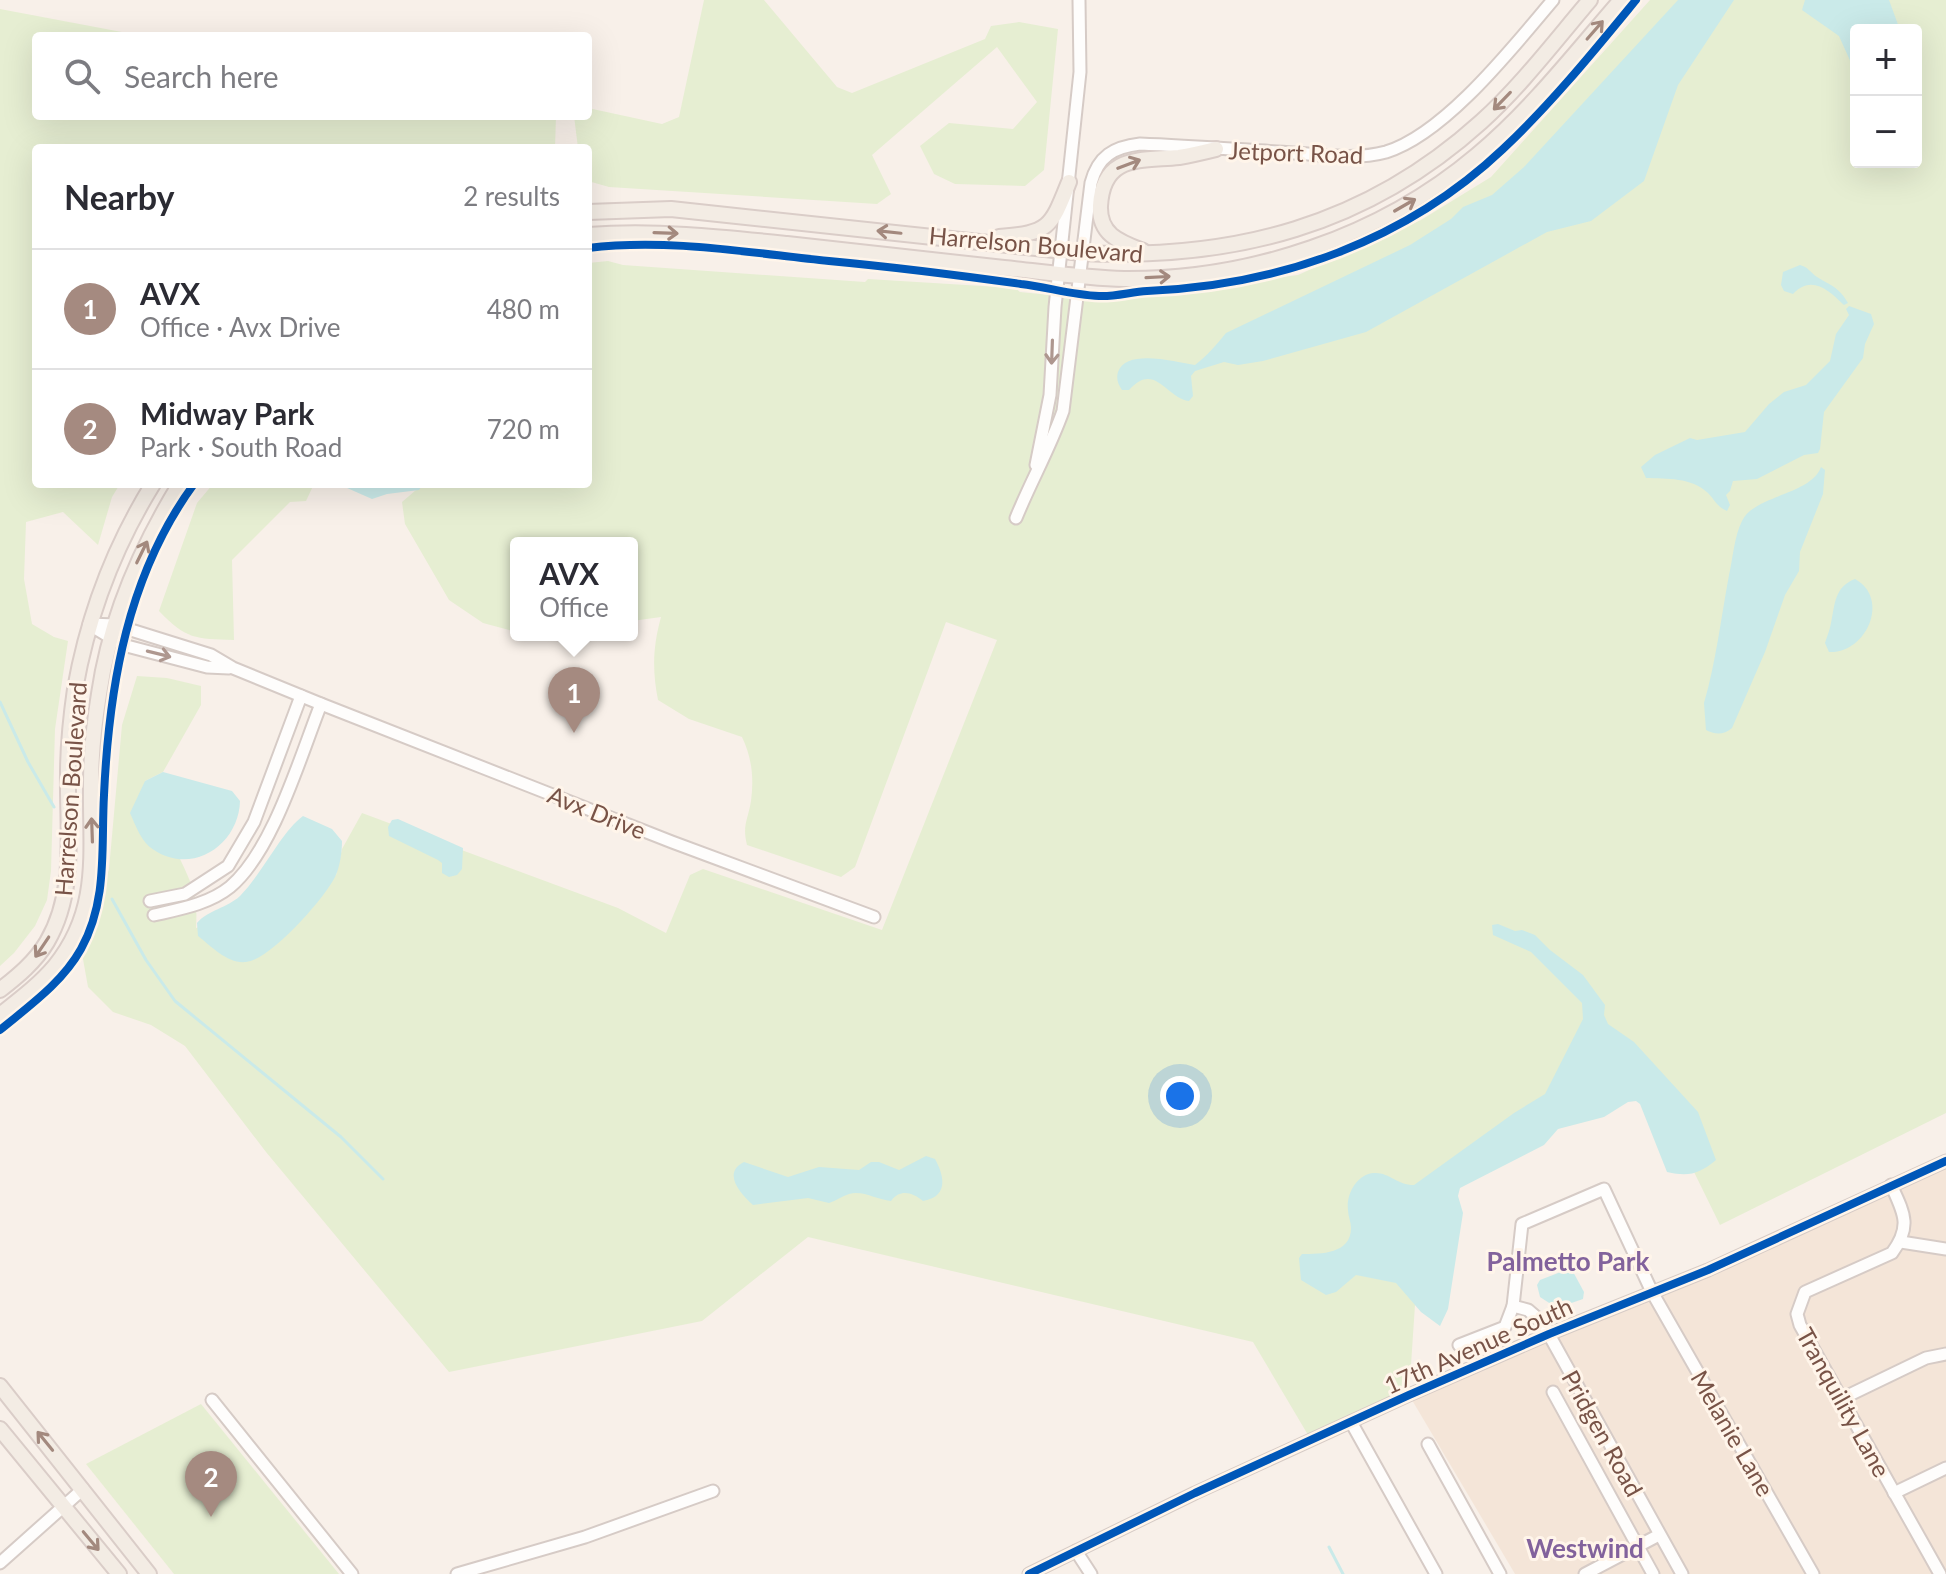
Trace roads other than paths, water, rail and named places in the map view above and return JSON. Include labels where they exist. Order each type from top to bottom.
[{"type":"main road","name":"Harrelson Boulevard","points":[[592,212],[671,209],[1082,253],[1151,254],[1242,244],[1315,224],[1388,189],[1449,148],[1517,86],[1590,0]]},
{"type":"main road","name":"Harrelson Boulevard","points":[[592,235],[635,232],[696,235],[1080,276],[1156,278],[1263,263],[1315,247],[1386,216],[1446,179],[1516,120],[1621,0]]},
{"type":"main road","points":[[1151,254],[1114,239],[1104,228],[1100,215],[1104,182],[1120,166],[1132,161],[1181,157],[1216,149]]},
{"type":"main road","points":[[967,240],[1020,236],[1039,231],[1055,216],[1069,182]]},
{"type":"main road","name":"Harrelson Boulevard","points":[[0,990],[23,972],[47,942],[64,900],[69,867],[71,724],[89,624],[117,549],[151,488]]},
{"type":"main road","name":"Harrelson Boulevard","points":[[0,1015],[55,966],[72,940],[88,899],[92,857],[92,752],[101,679],[137,562],[178,488]]},
{"type":"main road","points":[[0,1386],[149,1574]]},
{"type":"main road","points":[[0,1429],[119,1574]]},
{"type":"street","points":[[1016,518],[1034,473],[1050,395],[1080,72],[1079,0]]},
{"type":"street","name":"Jetport Road","points":[[1034,473],[1051,446],[1063,411],[1093,175],[1098,163],[1109,152],[1140,144],[1350,156],[1372,155],[1402,145],[1441,118],[1490,71],[1553,0]]},
{"type":"street","name":"Avx Drive","points":[[89,624],[211,655],[233,668],[321,704],[672,842],[874,917]]},
{"type":"street","points":[[150,901],[185,894],[228,866],[256,818],[301,696]]},
{"type":"street","points":[[154,915],[205,901],[229,887],[252,863],[272,825],[321,704]]},
{"type":"street","points":[[256,818],[272,825]]},
{"type":"street","name":"17th Avenue South","points":[[1029,1574],[1351,1422],[1549,1334],[1708,1270],[1946,1161]]},
{"type":"street","points":[[1891,1185],[1903,1212],[1906,1228],[1901,1242],[1946,1249]]},
{"type":"street","name":"Melanie Lane","points":[[1513,1306],[1522,1224],[1604,1189],[1652,1292],[1813,1574]]},
{"type":"street","name":"Tranquility Lane","points":[[1901,1242],[1892,1253],[1805,1292],[1797,1314],[1800,1325],[1940,1574]]},
{"type":"street","points":[[1459,1345],[1505,1327],[1513,1306]]},
{"type":"street","name":"Pridgen Road","points":[[1513,1306],[1528,1310],[1542,1322],[1682,1574]]},
{"type":"street","points":[[1841,1399],[1926,1358],[1946,1354]]},
{"type":"street","points":[[1553,1392],[1653,1574]]},
{"type":"street","points":[[212,1400],[352,1574]]},
{"type":"street","points":[[1351,1422],[1436,1574]]},
{"type":"street","points":[[1428,1444],[1500,1574]]},
{"type":"street","points":[[1894,1493],[1946,1468]]},
{"type":"street","points":[[0,1563],[83,1489]]},
{"type":"street","points":[[457,1574],[585,1537],[713,1491]]},
{"type":"street","points":[[1585,1574],[1659,1535]]},
{"type":"street","points":[[1076,1551],[1091,1574]]},
{"type":"water","points":[[1678,0],[1734,0],[1678,85],[1644,181],[1591,221],[1547,232],[1366,332],[1263,361],[1238,365],[1224,362],[1195,371],[1191,376],[1193,396],[1189,401],[1153,380],[1146,379],[1129,390],[1122,390],[1118,372],[1131,360],[1152,358],[1195,365],[1226,333],[1410,245],[1451,219],[1463,207],[1492,195],[1524,167]]},
{"type":"water","points":[[1805,0],[1889,0],[1898,24],[1850,24],[1850,61],[1839,36],[1802,10]]},
{"type":"water","points":[[1800,265],[1837,290],[1848,303],[1844,305],[1820,286],[1806,285],[1793,294],[1784,291],[1781,285],[1783,272]]},
{"type":"water","points":[[1849,306],[1871,314],[1874,324],[1865,344],[1863,358],[1824,412],[1818,453],[1804,455],[1757,479],[1733,481],[1726,495],[1730,505],[1727,511],[1694,484],[1646,478],[1641,467],[1655,455],[1690,438],[1697,440],[1745,432],[1784,392],[1806,385],[1830,361],[1836,334],[1849,315],[1846,309]]},
{"type":"water","points":[[1821,467],[1825,470],[1823,494],[1800,552],[1799,571],[1785,595],[1765,652],[1732,728],[1723,733],[1709,732],[1706,730],[1704,703],[1739,527],[1748,512],[1806,484]]},
{"type":"water","points":[[347,488],[420,488],[419,490],[372,499]]},
{"type":"water","points":[[1855,579],[1866,588],[1871,599],[1869,624],[1854,644],[1829,652],[1825,643],[1837,597],[1848,582]]},
{"type":"water","points":[[163,772],[232,791],[240,801],[232,830],[211,851],[184,859],[169,857],[149,847],[142,838],[130,813],[145,781]]},
{"type":"water","points":[[303,816],[332,829],[342,841],[335,877],[308,913],[268,951],[246,962],[227,958],[198,936],[197,923],[240,896],[287,832]]},
{"type":"water","points":[[398,819],[463,848],[462,869],[457,875],[449,877],[442,873],[442,863],[438,860],[389,836],[388,827],[392,820]]},
{"type":"water","points":[[1492,925],[1535,935],[1583,975],[1605,1005],[1604,1015],[1608,1024],[1634,1042],[1698,1112],[1716,1160],[1693,1173],[1667,1172],[1640,1104],[1628,1102],[1604,1117],[1558,1129],[1544,1145],[1460,1188],[1458,1196],[1463,1213],[1448,1309],[1440,1326],[1421,1312],[1396,1283],[1356,1275],[1336,1292],[1326,1295],[1301,1280],[1299,1258],[1302,1254],[1334,1251],[1346,1243],[1351,1228],[1349,1198],[1358,1181],[1368,1174],[1379,1173],[1414,1185],[1545,1094],[1583,1019],[1582,1003],[1531,952],[1493,935]]},
{"type":"water","points":[[926,1156],[935,1159],[942,1185],[937,1195],[923,1201],[906,1193],[891,1201],[854,1193],[829,1203],[808,1198],[753,1205],[739,1189],[734,1177],[734,1172],[744,1162],[788,1177],[819,1167],[859,1170],[871,1162],[899,1170]]},
{"type":"water","points":[[1571,1268],[1584,1292],[1583,1299],[1557,1308],[1540,1297],[1537,1285],[1540,1280]]},
{"type":"waterway","points":[[0,702],[28,762],[54,807]]},
{"type":"waterway","points":[[112,899],[146,960],[175,1001],[341,1137],[383,1179]]},
{"type":"waterway","points":[[1329,1547],[1343,1574]]},
{"type":"place","name":"AVX","points":[[574,733]]},
{"type":"place","name":"Midway Park","points":[[211,1517]]},
{"type":"district","name":"Palmetto Park","points":[[1568,1261]]},
{"type":"district","name":"Westwind","points":[[1585,1548]]}]
